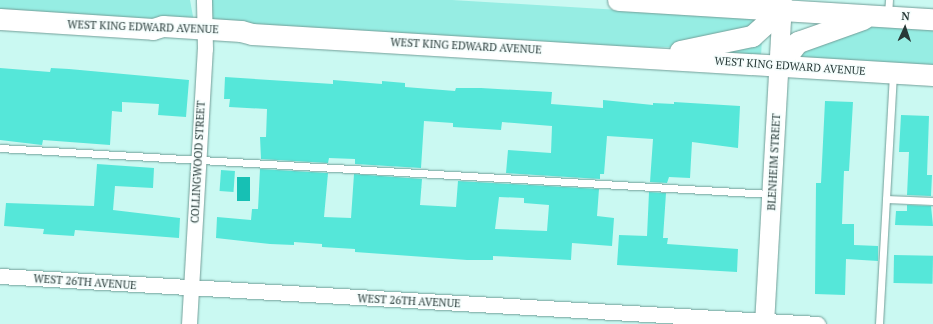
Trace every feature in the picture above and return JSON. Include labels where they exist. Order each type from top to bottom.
[{"type":"main road","points":[[618,0],[888,8],[933,19]]},
{"type":"main road","points":[[633,56],[696,49],[752,36],[782,5]]},
{"type":"main road","points":[[779,66],[798,42],[888,8]]},
{"type":"main road","name":"WEST KING EDWARD AVENUE","points":[[0,19],[153,29],[164,26],[252,34],[933,75]]},
{"type":"street","name":"COLLINGWOOD STREET","points":[[190,324],[205,29],[204,0]]},
{"type":"street","name":"BLENHEIM STREET","points":[[764,322],[773,194],[782,5]]},
{"type":"street","name":"WEST 26TH AVENUE","points":[[0,276],[192,289],[818,324]]},
{"type":"lane","points":[[879,324],[893,73]]},
{"type":"lane","points":[[0,148],[773,194]]},
{"type":"lane","points":[[886,198],[933,201]]},
{"type":"shaded area","points":[[0,0],[190,0],[194,22],[0,10]]},
{"type":"shaded area","points":[[208,0],[452,0],[752,18],[755,20],[754,29],[686,47],[624,48],[228,24],[213,19]]},
{"type":"shaded area","points":[[861,25],[933,28],[933,67],[802,60],[802,45]]},
{"type":"shaded area","points":[[762,39],[761,56],[713,53]]},
{"type":"shaded area","points":[[237,177],[250,177],[250,201],[237,201]]},
{"type":"building","points":[[0,68],[50,72],[51,68],[69,69],[189,80],[186,117],[158,115],[159,104],[122,102],[122,112],[112,111],[110,145],[43,140],[42,145],[0,140]]},
{"type":"building","points":[[225,77],[333,84],[333,80],[382,84],[382,81],[405,83],[405,87],[455,91],[456,88],[481,88],[552,92],[551,104],[603,108],[603,100],[653,105],[653,103],[674,104],[674,102],[740,106],[738,148],[692,142],[690,178],[669,177],[667,183],[650,182],[653,139],[607,136],[604,174],[600,174],[600,179],[506,173],[508,150],[551,153],[552,126],[502,122],[501,130],[453,127],[453,123],[424,121],[421,168],[355,164],[355,159],[329,158],[328,163],[261,159],[260,137],[266,137],[267,109],[229,107],[230,99],[224,99]]},
{"type":"building","points":[[825,101],[853,102],[849,171],[844,171],[842,224],[854,224],[854,245],[878,246],[878,261],[846,259],[845,295],[815,294],[816,183],[821,183]]},
{"type":"building","points":[[901,115],[929,116],[927,175],[932,175],[931,196],[907,195],[909,152],[899,152]]},
{"type":"building","points":[[97,164],[154,168],[153,188],[115,186],[113,210],[180,218],[179,238],[75,230],[74,236],[43,234],[44,229],[4,226],[6,203],[94,206]]},
{"type":"building","points":[[260,169],[328,173],[324,217],[351,218],[354,174],[422,179],[420,205],[456,207],[458,181],[599,189],[597,216],[614,218],[612,246],[572,243],[571,260],[493,256],[493,260],[467,260],[355,252],[355,249],[322,247],[322,244],[294,242],[294,245],[270,244],[216,238],[217,217],[251,220],[252,209],[258,209]],"holes":[[[499,197],[524,198],[524,203],[549,205],[547,231],[495,229]]]},
{"type":"building","points":[[221,170],[235,171],[234,192],[220,191]]},
{"type":"building","points":[[649,192],[666,193],[663,238],[668,238],[667,244],[738,249],[737,272],[617,265],[619,235],[647,236]]},
{"type":"building","points":[[907,205],[931,206],[933,226],[895,225],[896,211],[907,211]]},
{"type":"building","points":[[894,255],[933,256],[933,284],[894,283]]}]
